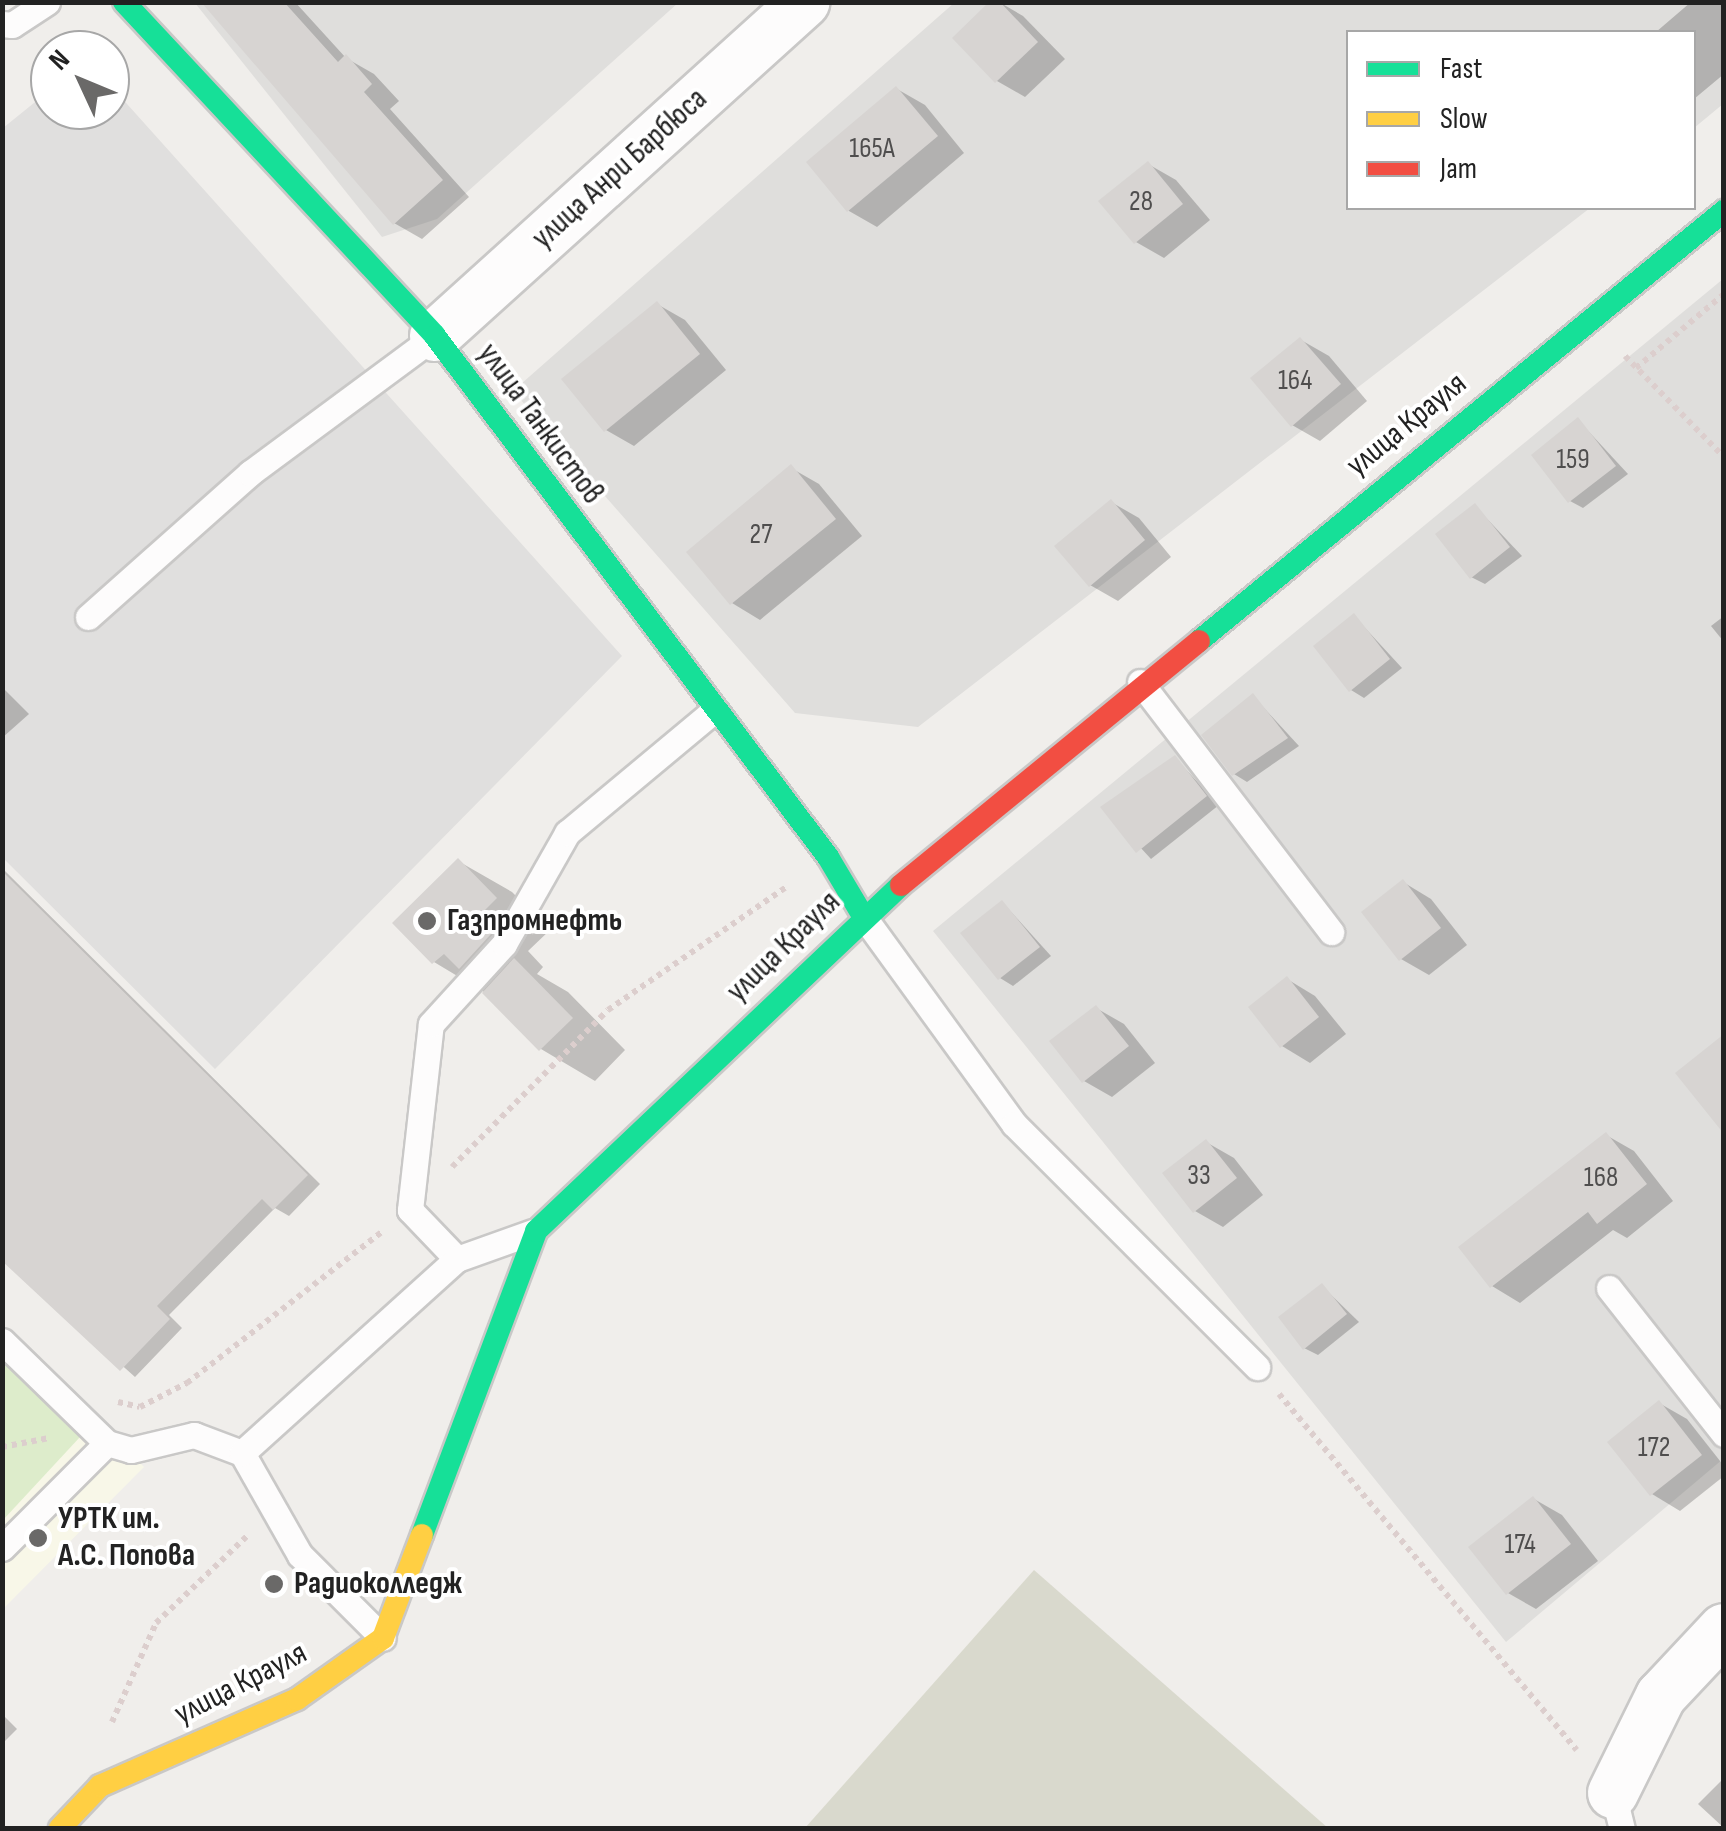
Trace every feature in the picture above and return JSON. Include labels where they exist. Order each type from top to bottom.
[{"type":"street","name":"улица Танкистов","points":[[124,2],[435,336],[712,712],[828,857],[863,916]]},
{"type":"street","name":"улица Анри Барбюса","points":[[435,336],[804,2]]},
{"type":"street","name":"улица Крауля","points":[[60,1828],[100,1786],[297,1699],[383,1638],[536,1230],[863,916],[1140,682],[1724,211]]},
{"type":"street","points":[[1618,1811],[1661,1696],[1724,1629]]},
{"type":"lane","points":[[2,24],[12,26],[47,2]]},
{"type":"lane","points":[[88,616],[250,473],[435,336]]},
{"type":"lane","points":[[1140,682],[1330,932]]},
{"type":"lane","points":[[457,1259],[410,1210],[431,1024],[504,944],[567,834],[712,712]]},
{"type":"lane","points":[[863,916],[1014,1124],[1257,1368]]},
{"type":"lane","points":[[242,1452],[457,1259],[536,1230]]},
{"type":"lane","points":[[1609,1288],[1724,1434]]},
{"type":"lane","points":[[2,1342],[107,1444],[130,1450],[194,1435],[242,1452],[300,1555],[383,1638]]},
{"type":"lane","points":[[2,1548],[107,1444]]},
{"type":"path","points":[[1636,368],[1724,294]]},
{"type":"path","points":[[1589,320],[1724,457]]},
{"type":"path","points":[[1257,1368],[1577,1750]]},
{"type":"path","points":[[104,1742],[156,1623],[274,1510]]},
{"type":"shaded area","points":[[195,3],[678,3],[437,219],[382,237]]},
{"type":"shaded area","points":[[954,3],[1723,3],[1723,104],[1696,126],[1696,30],[1346,30],[1346,210],[1587,210],[918,727],[795,713],[513,391]]},
{"type":"shaded area","points":[[30,106],[30,130],[130,130],[130,107],[622,656],[215,1069],[3,858],[3,128]]},
{"type":"shaded area","points":[[1723,279],[1723,1459],[1506,1642],[933,931]]},
{"type":"shaded area","name":"УРТК им. А.С. Попова","points":[[2,1326],[144,1467],[3,1609],[2,1609]]},
{"type":"shaded area","points":[[1034,1570],[1328,1828],[805,1828]]},
{"type":"green space","points":[[3,1362],[80,1437],[2,1520]]},
{"type":"building","points":[[201,2],[284,2],[338,62],[346,54],[372,84],[364,92],[443,180],[393,225]]},
{"type":"building","points":[[989,2],[1000,2],[1038,42],[995,83],[952,38]]},
{"type":"building","points":[[896,86],[938,136],[847,212],[806,162]]},
{"type":"building","points":[[1148,161],[1183,204],[1134,244],[1098,201]]},
{"type":"building","points":[[657,301],[700,354],[604,432],[561,379]]},
{"type":"building","points":[[1300,337],[1341,384],[1291,427],[1250,378]]},
{"type":"building","points":[[1578,417],[1616,466],[1568,503],[1531,455]]},
{"type":"building","points":[[791,464],[836,519],[730,605],[686,552]]},
{"type":"building","points":[[1111,499],[1145,540],[1089,587],[1054,546]]},
{"type":"building","points":[[1475,503],[1510,547],[1470,579],[1435,534]]},
{"type":"building","points":[[1354,613],[1390,659],[1349,692],[1313,646]]},
{"type":"building","points":[[1253,693],[1288,738],[1232,776],[1201,735]]},
{"type":"building","points":[[1175,755],[1207,796],[1136,853],[1100,807]]},
{"type":"building","points":[[458,858],[497,898],[476,919],[491,934],[459,969],[444,954],[432,964],[392,923]]},
{"type":"building","points":[[2,871],[308,1175],[273,1210],[262,1199],[157,1306],[170,1319],[120,1371],[2,1261]]},
{"type":"building","points":[[1403,879],[1441,928],[1399,961],[1361,912]]},
{"type":"building","points":[[1002,900],[1040,947],[998,980],[960,933]]},
{"type":"building","points":[[514,958],[573,1018],[539,1051],[482,993]]},
{"type":"building","points":[[1287,976],[1319,1017],[1280,1048],[1248,1007]]},
{"type":"building","points":[[1096,1005],[1129,1046],[1082,1083],[1049,1041]]},
{"type":"building","points":[[1724,1034],[1724,1134],[1675,1073]]},
{"type":"building","points":[[1606,1132],[1647,1184],[1597,1224],[1588,1212],[1490,1288],[1458,1247]]},
{"type":"building","points":[[1206,1139],[1237,1178],[1193,1213],[1162,1173]]},
{"type":"building","points":[[1322,1283],[1347,1314],[1303,1350],[1278,1317]]},
{"type":"building","points":[[1659,1400],[1702,1455],[1650,1496],[1607,1442]]},
{"type":"building","points":[[1533,1496],[1571,1544],[1506,1595],[1468,1547]]},
{"type":"traffic: fast","points":[[124,2],[435,336],[828,857],[863,916]]},
{"type":"traffic: fast","points":[[1199,641],[1724,211]]},
{"type":"traffic: fast","points":[[422,1535],[536,1231],[901,885]]},
{"type":"traffic: slow","points":[[60,1828],[100,1786],[297,1699],[383,1638],[422,1535]]},
{"type":"traffic: jam","points":[[901,885],[1199,641]]},
{"type":"place","name":"Газпромнефть","points":[[427,921]]},
{"type":"place","name":"УРТК им. А.С. Попова","points":[[38,1538]]},
{"type":"place","name":"Радиоколледж","points":[[274,1584]]}]
